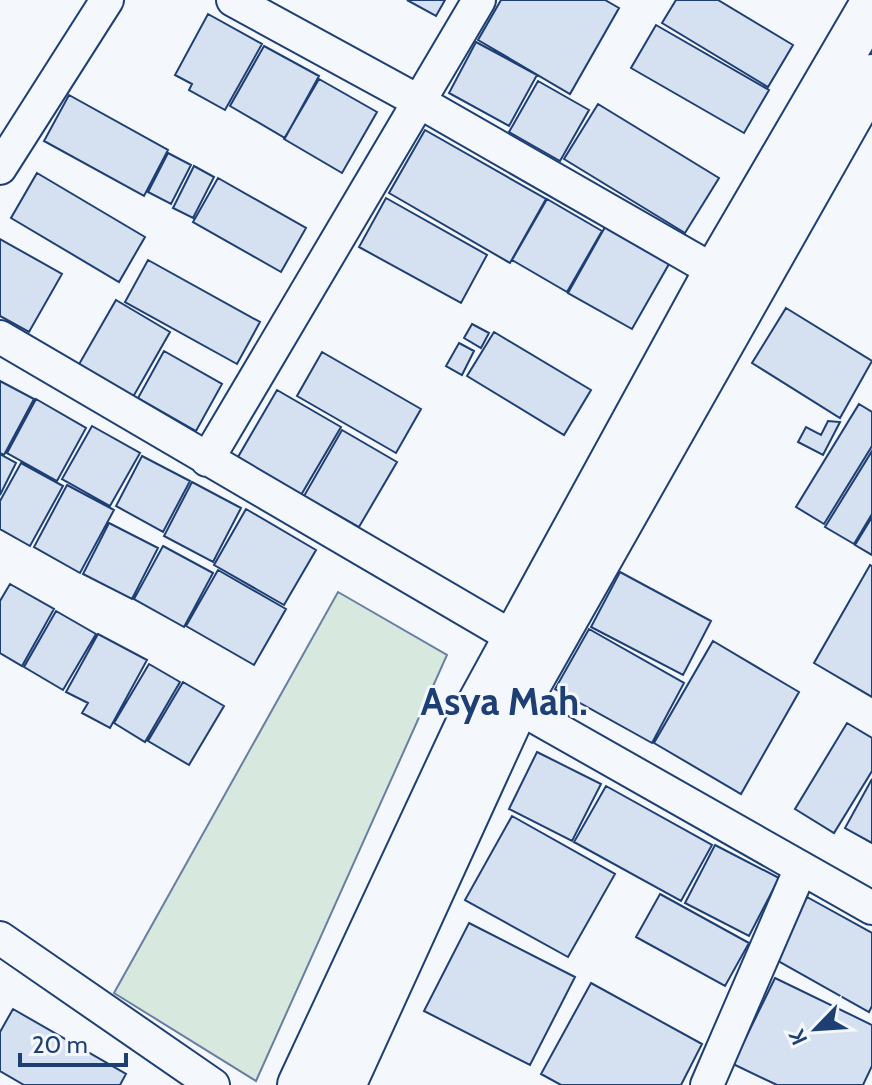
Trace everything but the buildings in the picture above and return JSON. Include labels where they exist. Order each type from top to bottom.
[{"type":"main road","points":[[300,1085],[467,727],[514,638],[716,272],[872,5]]},
{"type":"main road","points":[[343,1085],[516,706],[872,77]]},
{"type":"street","points":[[0,168],[107,0]]},
{"type":"street","points":[[233,0],[418,101],[716,272]]},
{"type":"street","points":[[207,460],[479,0]]},
{"type":"street","points":[[0,337],[514,638]]},
{"type":"street","points":[[516,706],[872,908]]},
{"type":"street","points":[[707,1085],[801,868]]},
{"type":"street","points":[[0,938],[213,1085]]},
{"type":"shaded area","points":[[338,592],[447,655],[256,1081],[114,993]]},
{"type":"district","name":"Asya Mah.","points":[[504,701]]}]
